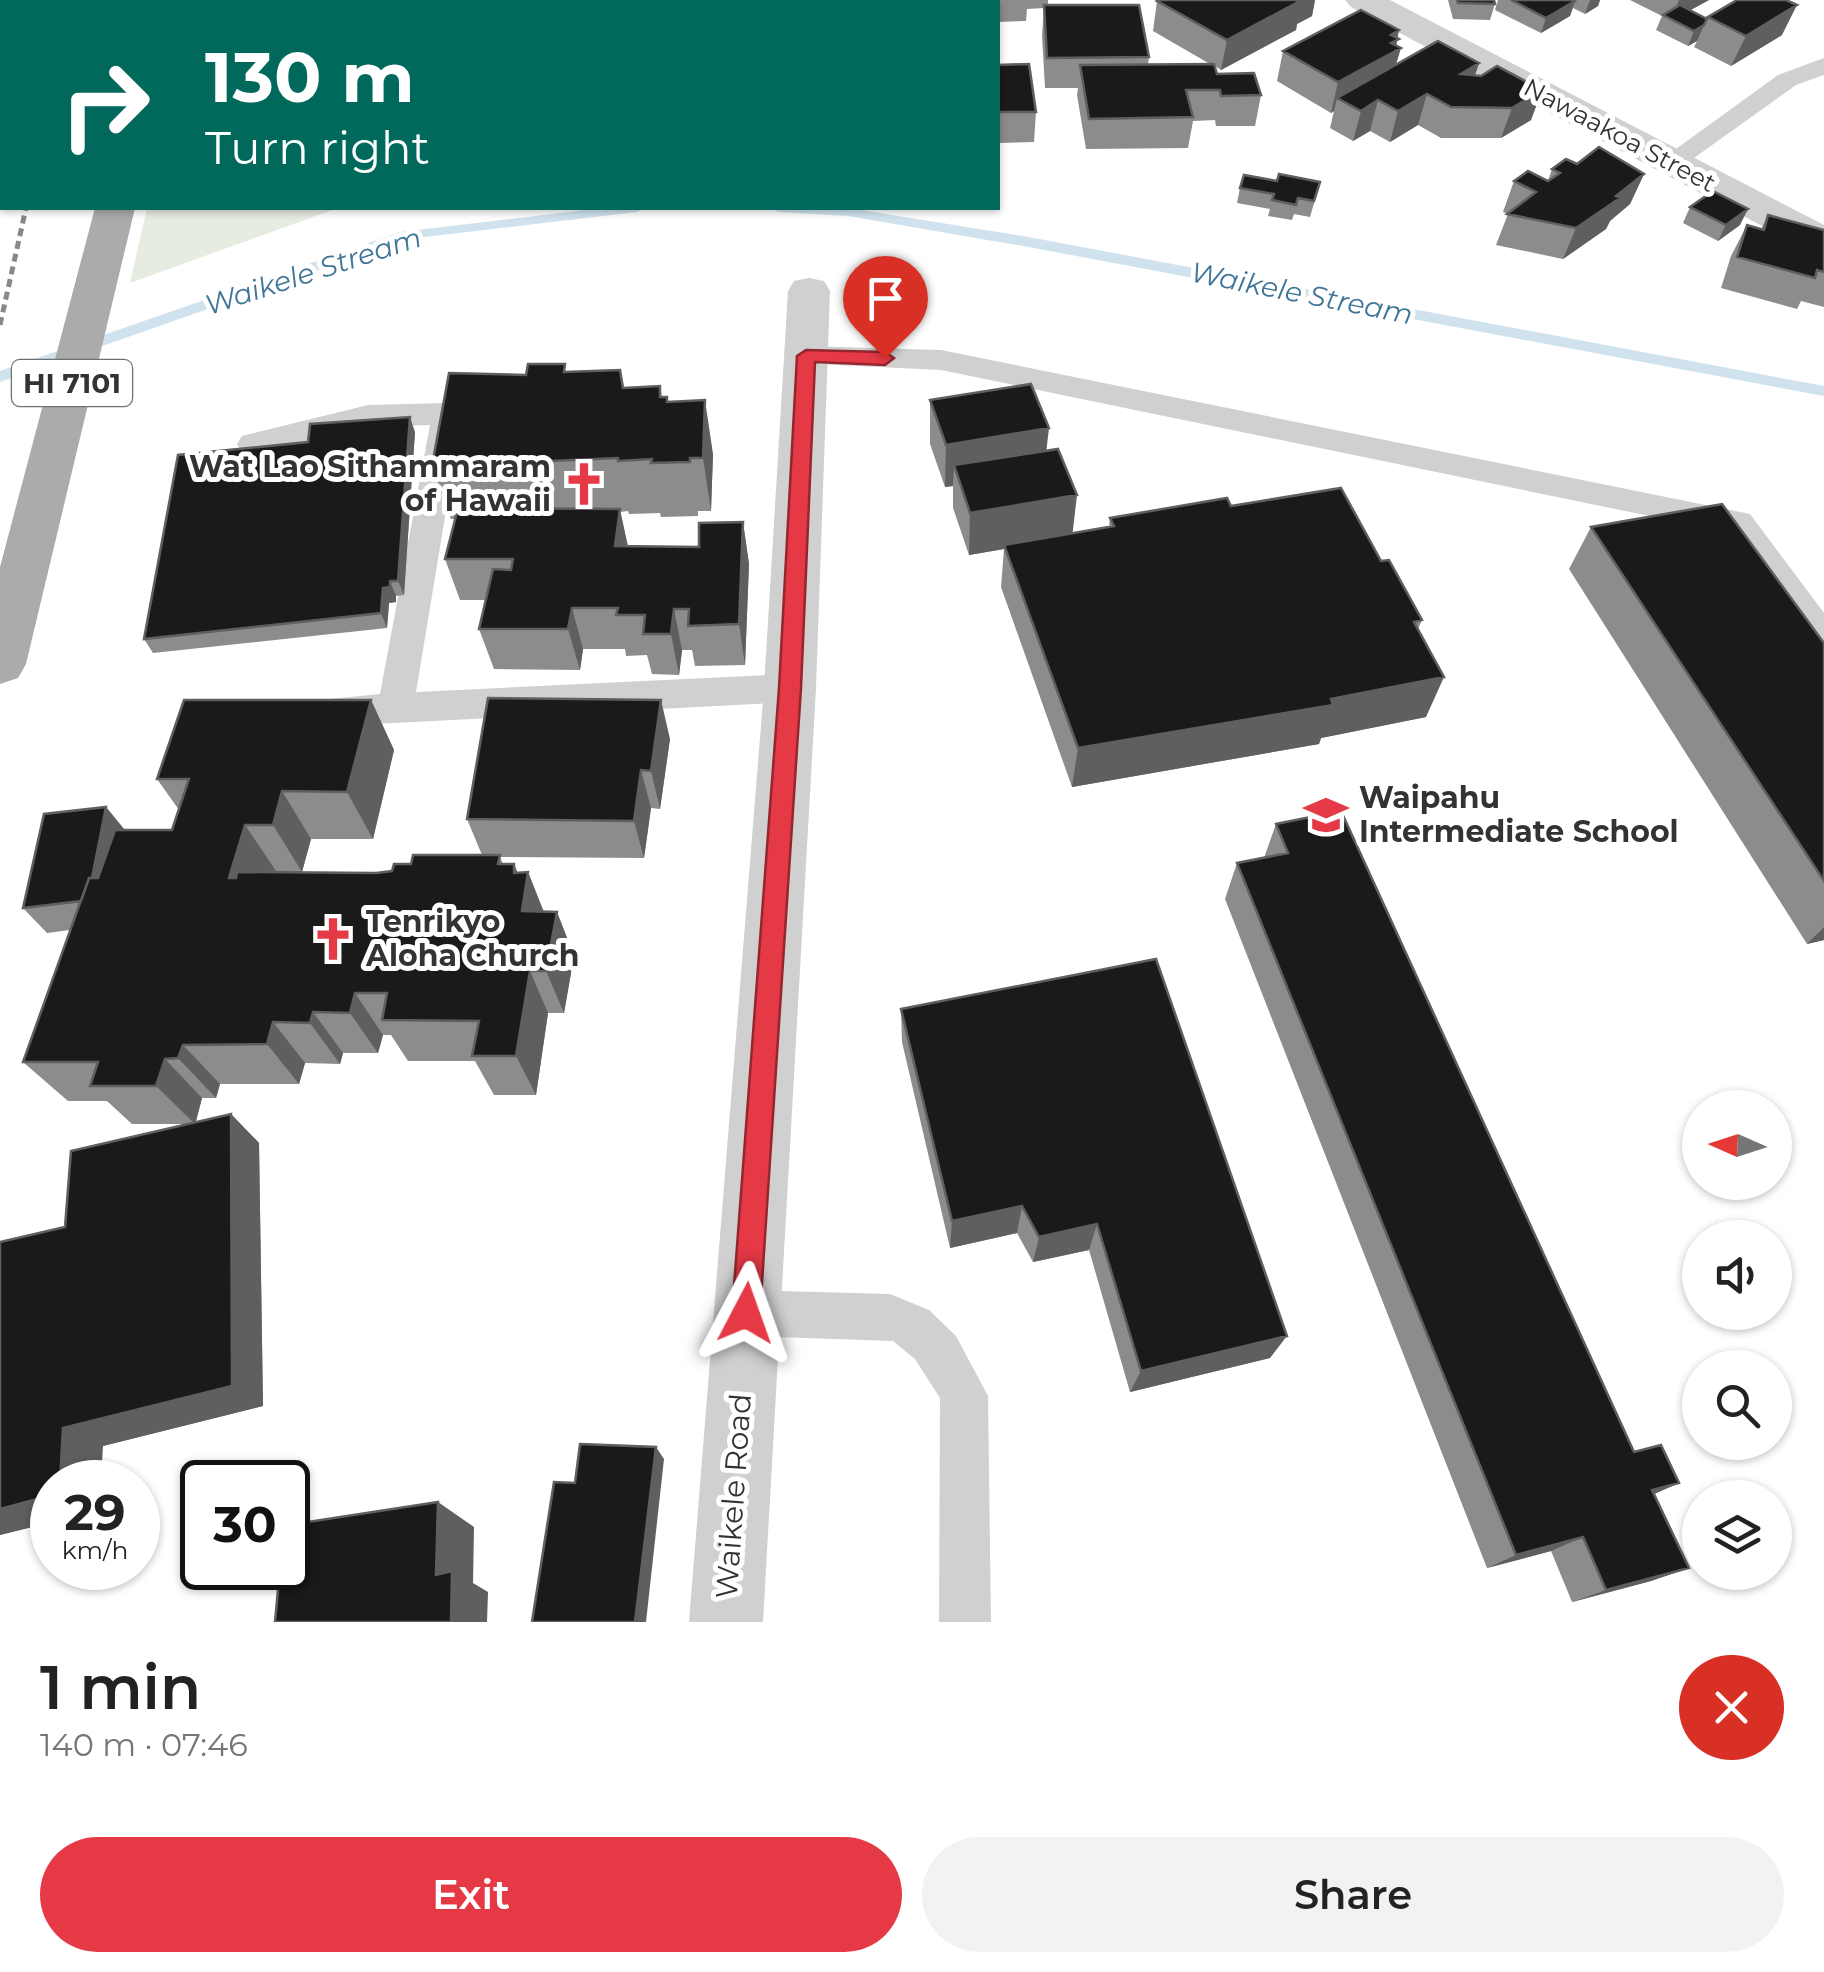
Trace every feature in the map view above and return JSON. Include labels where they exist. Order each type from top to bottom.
[{"type":"main road","name":"HI 7101","points":[[0,664],[115,210]]},
{"type":"street","name":"Nawaakoa Street","points":[[1363,0],[1824,242]]},
{"type":"street","name":"Waikele Road","points":[[726,1622],[790,688],[809,291]]},
{"type":"lane","points":[[1670,162],[1787,80],[1824,66]]},
{"type":"lane","points":[[806,356],[941,360],[1738,522],[1824,639]]},
{"type":"lane","points":[[253,444],[368,416],[447,414],[395,709]]},
{"type":"lane","points":[[280,712],[790,688]]},
{"type":"lane","points":[[746,1313],[898,1318],[926,1337],[950,1366],[964,1396],[965,1622]]},
{"type":"shaded area","points":[[147,210],[332,210],[130,283]]},
{"type":"building","points":[[1159,0],[1302,0],[1227,40]]},
{"type":"building","points":[[1457,0],[1494,0],[1495,4],[1458,3]]},
{"type":"building","points":[[1511,0],[1574,0],[1575,1],[1546,18]]},
{"type":"building","points":[[1737,0],[1786,0],[1797,5],[1746,36],[1708,17]]},
{"type":"building","points":[[1044,5],[1139,5],[1149,57],[1047,58]]},
{"type":"building","points":[[1680,5],[1707,19],[1704,25],[1694,31],[1663,15]]},
{"type":"building","points":[[1361,10],[1399,30],[1391,35],[1399,39],[1391,43],[1401,48],[1338,82],[1283,51]]},
{"type":"building","points":[[1438,41],[1479,63],[1461,74],[1481,76],[1497,66],[1542,90],[1512,108],[1451,107],[1427,94],[1398,111],[1378,100],[1361,111],[1337,98]]},
{"type":"building","points":[[1029,64],[1036,112],[1000,112],[1000,65]]},
{"type":"building","points":[[1214,64],[1217,74],[1254,73],[1261,95],[1221,96],[1220,90],[1186,90],[1193,117],[1089,119],[1080,65]]},
{"type":"building","points":[[1599,147],[1644,174],[1616,196],[1620,198],[1576,228],[1507,214],[1536,192],[1514,181],[1528,171],[1548,181],[1560,173],[1552,169],[1566,159],[1577,164]]},
{"type":"building","points":[[1279,174],[1320,182],[1314,201],[1298,198],[1296,205],[1272,200],[1274,194],[1240,188],[1244,175],[1277,181]]},
{"type":"building","points":[[1713,191],[1748,209],[1726,225],[1690,207]]},
{"type":"building","points":[[1768,215],[1824,230],[1824,272],[1817,270],[1815,278],[1737,257],[1747,225],[1764,230]]},
{"type":"building","points":[[528,364],[565,364],[564,372],[620,370],[623,388],[660,386],[660,397],[667,397],[667,402],[705,400],[703,458],[690,458],[690,462],[651,463],[652,459],[618,458],[432,466],[449,373],[526,375]]},
{"type":"building","points":[[1031,384],[1049,428],[946,445],[930,400]]},
{"type":"building","points":[[410,417],[398,581],[390,581],[390,587],[383,588],[381,613],[144,639],[178,455],[308,442],[310,424]]},
{"type":"building","points":[[1058,449],[1077,495],[970,513],[954,465]]},
{"type":"building","points":[[1341,488],[1381,561],[1389,560],[1422,620],[1414,622],[1444,677],[1331,699],[1333,705],[1078,748],[1004,545],[1114,526],[1110,518],[1227,498],[1231,506]]},
{"type":"building","points":[[1722,504],[1824,643],[1824,881],[1591,527]]},
{"type":"building","points":[[458,508],[620,509],[615,546],[699,547],[699,523],[743,522],[739,624],[688,626],[689,609],[674,609],[671,634],[643,634],[645,615],[616,615],[618,608],[572,608],[568,629],[479,629],[493,569],[511,570],[513,559],[445,559]]},
{"type":"building","points":[[488,698],[661,700],[651,771],[641,770],[634,821],[467,819]]},
{"type":"building","name":"Tenrikyo Aloha Church","points":[[184,700],[371,700],[347,792],[282,791],[273,825],[245,825],[229,878],[236,878],[237,872],[392,871],[394,864],[411,864],[413,855],[500,855],[498,864],[514,864],[514,873],[528,872],[522,911],[557,912],[546,971],[530,971],[516,1056],[472,1056],[479,1021],[382,1020],[387,993],[355,993],[350,1013],[313,1012],[310,1023],[273,1022],[267,1044],[183,1045],[178,1058],[165,1059],[156,1086],[90,1086],[98,1062],[23,1062],[89,878],[98,878],[115,830],[172,830],[189,779],[157,779]]},
{"type":"building","points":[[106,807],[92,878],[81,901],[23,908],[44,814]]},
{"type":"building","points":[[1341,811],[1634,1452],[1661,1445],[1679,1483],[1652,1490],[1682,1553],[1682,1570],[1606,1590],[1583,1537],[1516,1555],[1237,863],[1288,853],[1276,824]]},
{"type":"building","points":[[1156,959],[1287,1336],[1141,1371],[1097,1224],[1039,1237],[1022,1206],[952,1221],[901,1009]]},
{"type":"building","points":[[231,1114],[232,1386],[63,1428],[61,1460],[30,1460],[30,1501],[0,1509],[0,1242],[65,1227],[71,1151]]},
{"type":"building","points":[[580,1444],[656,1447],[635,1622],[532,1622],[554,1482],[575,1483]]},
{"type":"building","points":[[438,1502],[436,1575],[452,1571],[451,1622],[275,1622],[278,1590],[310,1590],[310,1522]]},
{"type":"waterway","name":"Waikele Stream","points":[[0,377],[405,235],[620,210]]},
{"type":"waterway","name":"Waikele Stream","points":[[813,210],[848,212],[1023,241],[1824,391]]},
{"type":"railway","points":[[0,325],[26,210]]},
{"type":"place","name":"Wat Lao Sithammaram of Hawaii","points":[[584,484]]},
{"type":"place","name":"Waipahu Intermediate School","points":[[1326,815]]},
{"type":"place","name":"Tenrikyo Aloha Church","points":[[333,939]]},
{"type":"route","points":[[746,1313],[790,688],[806,356],[885,358]]}]
